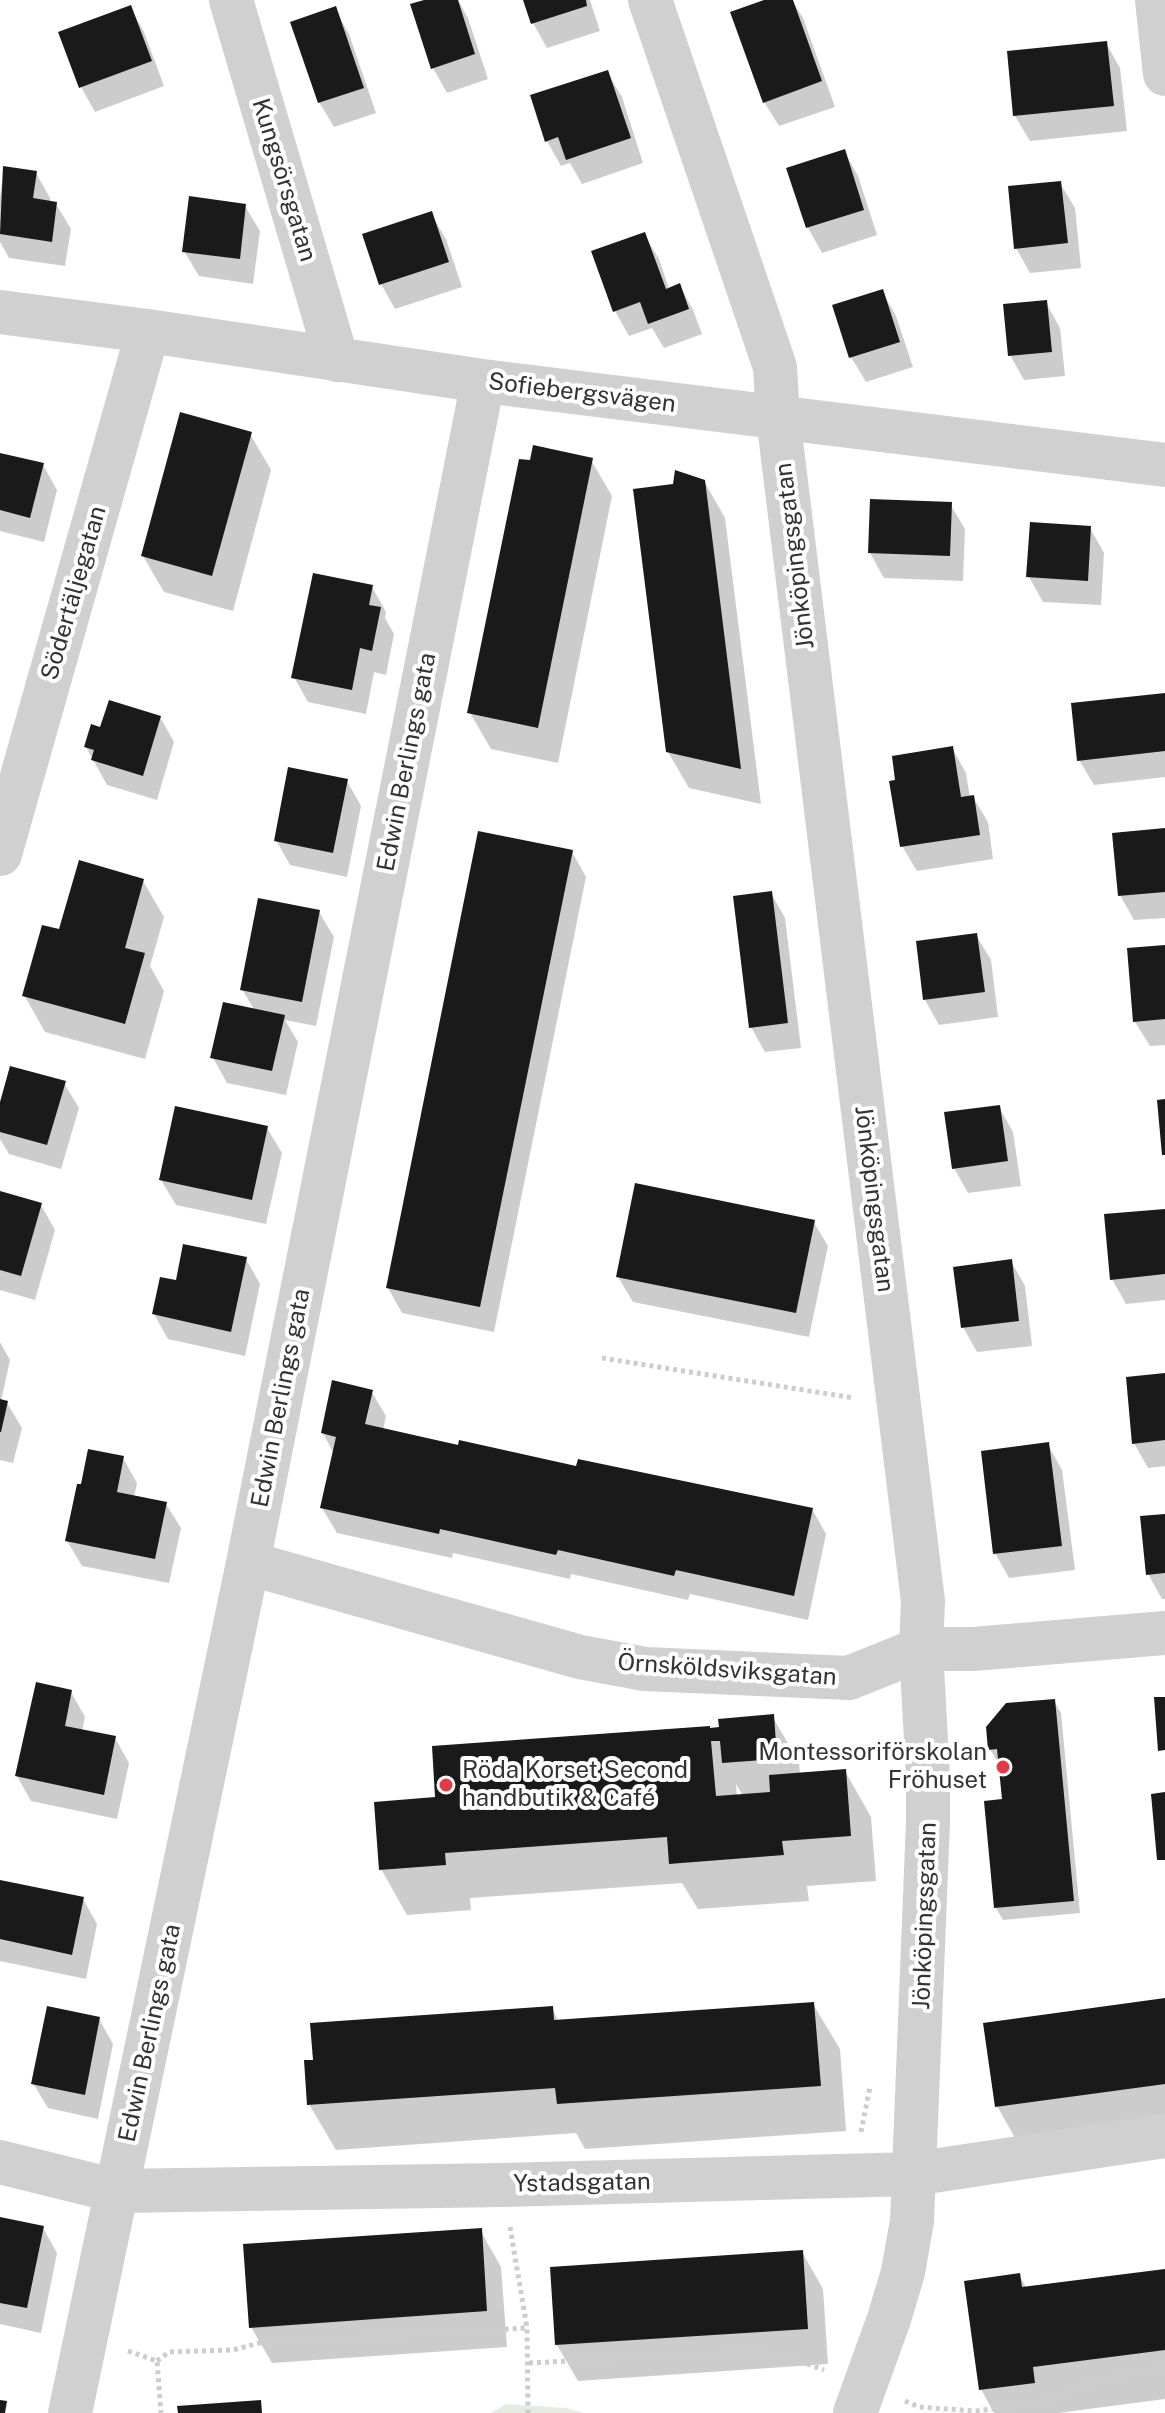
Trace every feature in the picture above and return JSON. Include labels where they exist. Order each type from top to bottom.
[{"type":"street","name":"Kungsörsgatan","points":[[231,0],[337,360]]},
{"type":"street","name":"Jönköpingsgatan","points":[[650,0],[775,367],[778,417],[923,1601],[921,1649],[928,1821],[912,2221],[903,2272],[860,2399]]},
{"type":"street","points":[[1157,0],[1165,74]]},
{"type":"street","name":"Sofiebergsvägen","points":[[0,312],[483,381],[1165,465]]},
{"type":"street","name":"Södertäljegatan","points":[[0,854],[148,331]]},
{"type":"street","name":"Edwin Berlings gata","points":[[70,2413],[248,1563],[483,381]]},
{"type":"street","name":"Örnsköldsviksgatan","points":[[248,1563],[580,1657],[645,1669],[849,1678],[921,1649],[973,1649],[1165,1633]]},
{"type":"street","name":"Ystadsgatan","points":[[0,2162],[117,2191],[503,2185],[913,2174],[1165,2136]]},
{"type":"path","points":[[602,1358],[900,1406]]},
{"type":"path","points":[[503,2185],[527,2328],[528,2413]]},
{"type":"path","points":[[157,2361],[169,2352],[233,2350],[259,2343],[527,2328]]},
{"type":"path","points":[[86,2338],[157,2361]]},
{"type":"path","points":[[529,2363],[746,2352],[783,2355],[860,2399],[976,2411],[1039,2403],[1130,2373],[1165,2368]]},
{"type":"path","points":[[157,2361],[161,2413]]},
{"type":"shaded area","points":[[506,2404],[566,2408],[584,2413],[491,2413]]},
{"type":"building","points":[[424,0],[458,0],[475,54],[431,69],[410,4]]},
{"type":"building","points":[[523,0],[586,0],[587,6],[531,24]]},
{"type":"building","points":[[764,0],[793,0],[822,81],[763,103],[730,12]]},
{"type":"building","points":[[131,5],[152,61],[79,88],[58,32]]},
{"type":"building","points":[[336,6],[364,88],[318,103],[290,22]]},
{"type":"building","points":[[1107,41],[1114,106],[1013,116],[1007,51]]},
{"type":"building","points":[[608,70],[631,138],[566,160],[558,137],[545,142],[530,95]]},
{"type":"building","points":[[845,149],[864,210],[806,228],[786,168]]},
{"type":"building","points":[[3,166],[37,171],[33,198],[57,202],[52,242],[0,234]]},
{"type":"building","points":[[1061,181],[1068,243],[1014,249],[1008,186]]},
{"type":"building","points":[[189,196],[246,204],[240,259],[182,252]]},
{"type":"building","points":[[432,211],[449,262],[379,285],[362,234]]},
{"type":"building","points":[[645,232],[666,289],[680,283],[689,309],[648,324],[640,302],[613,312],[591,251]]},
{"type":"building","points":[[883,289],[900,342],[849,358],[832,305]]},
{"type":"building","points":[[1047,300],[1052,352],[1008,356],[1003,304]]},
{"type":"building","points":[[180,412],[252,432],[212,576],[141,556]]},
{"type":"building","points":[[533,445],[593,458],[538,728],[467,713],[519,459],[530,460]]},
{"type":"building","points":[[0,453],[44,463],[30,518],[0,510]]},
{"type":"building","points":[[675,470],[705,480],[741,769],[666,752],[633,489],[673,484]]},
{"type":"building","points":[[870,499],[952,502],[950,556],[868,553]]},
{"type":"building","points":[[1030,522],[1091,526],[1088,581],[1026,577]]},
{"type":"building","points":[[313,573],[373,585],[369,605],[381,607],[372,651],[360,648],[352,690],[291,678]]},
{"type":"building","points":[[1165,693],[1165,751],[1077,761],[1071,703]]},
{"type":"building","points":[[109,700],[161,716],[143,776],[91,760],[94,750],[84,747],[91,724],[100,727]]},
{"type":"building","points":[[953,746],[961,797],[974,795],[980,835],[900,847],[889,781],[895,780],[892,756]]},
{"type":"building","points":[[288,767],[348,779],[333,853],[274,841]]},
{"type":"building","points":[[1165,828],[1165,892],[1118,896],[1112,833]]},
{"type":"building","points":[[478,831],[573,850],[480,1307],[386,1288]]},
{"type":"building","points":[[79,860],[144,879],[125,948],[145,953],[125,1024],[22,996],[42,925],[59,929]]},
{"type":"building","points":[[772,891],[788,1023],[749,1028],[733,896]]},
{"type":"building","points":[[258,898],[320,910],[302,1002],[240,990]]},
{"type":"building","points":[[977,933],[985,992],[923,1000],[916,941]]},
{"type":"building","points":[[1165,945],[1165,1019],[1133,1022],[1127,948]]},
{"type":"building","points":[[223,1002],[285,1015],[272,1071],[210,1058]]},
{"type":"building","points":[[10,1066],[66,1081],[47,1145],[0,1132],[0,1102]]},
{"type":"building","points":[[1165,1099],[1165,1155],[1162,1155],[1157,1100]]},
{"type":"building","points":[[1000,1105],[1008,1161],[952,1169],[944,1112]]},
{"type":"building","points":[[175,1106],[268,1126],[252,1200],[159,1180]]},
{"type":"building","points":[[635,1183],[815,1220],[796,1313],[616,1277]]},
{"type":"building","points":[[0,1191],[42,1203],[21,1276],[0,1270]]},
{"type":"building","points":[[1165,1209],[1165,1274],[1110,1280],[1104,1214]]},
{"type":"building","points":[[183,1244],[247,1257],[231,1332],[152,1314],[160,1277],[176,1280]]},
{"type":"building","points":[[1012,1259],[1019,1321],[961,1328],[953,1267]]},
{"type":"building","points":[[1165,1373],[1165,1440],[1132,1444],[1126,1377]]},
{"type":"building","points":[[332,1380],[373,1390],[365,1424],[458,1445],[459,1440],[576,1466],[578,1459],[813,1508],[794,1596],[676,1570],[674,1576],[558,1550],[556,1555],[440,1529],[439,1534],[320,1508],[336,1437],[321,1433]]},
{"type":"building","points":[[0,1399],[8,1401],[1,1432],[0,1432]]},
{"type":"building","points":[[1049,1442],[1062,1546],[993,1554],[981,1451]]},
{"type":"building","points":[[88,1449],[124,1456],[117,1492],[167,1502],[155,1559],[65,1541]]},
{"type":"building","points":[[1165,1514],[1165,1573],[1146,1575],[1140,1516]]},
{"type":"building","points":[[36,1682],[72,1690],[65,1726],[116,1736],[104,1795],[15,1776]]},
{"type":"building","points":[[1154,1697],[1165,1697],[1165,1750],[1158,1751]]},
{"type":"building","name":"Montessoriförskolan Fröhuset","points":[[1055,1699],[1074,1901],[994,1908],[984,1801],[1002,1799],[997,1749],[988,1750],[986,1727],[1006,1703]]},
{"type":"building","points":[[774,1714],[777,1759],[722,1763],[720,1741],[711,1741],[716,1796],[770,1792],[769,1775],[846,1769],[851,1836],[782,1841],[784,1855],[669,1864],[667,1837],[445,1853],[446,1865],[379,1870],[374,1802],[435,1797],[432,1746],[710,1728],[719,1727],[718,1719]]},
{"type":"building","points":[[1165,1792],[1165,1860],[1157,1860],[1151,1794]]},
{"type":"building","points":[[0,1880],[84,1897],[72,1955],[0,1939]]},
{"type":"building","points":[[1165,1998],[1165,2084],[995,2107],[983,2023]]},
{"type":"building","points":[[814,2002],[821,2086],[557,2104],[555,2088],[307,2105],[304,2060],[313,2060],[310,2023],[553,2006],[554,2020]]},
{"type":"building","points":[[47,2006],[100,2017],[85,2095],[31,2084]]},
{"type":"building","points":[[0,2217],[44,2226],[27,2308],[0,2303]]},
{"type":"building","points":[[482,2228],[487,2311],[249,2328],[243,2244]]},
{"type":"building","points":[[803,2250],[808,2329],[555,2345],[550,2267]]},
{"type":"building","points":[[1165,2269],[1165,2350],[1033,2367],[1035,2383],[979,2390],[964,2281],[1020,2273],[1022,2287]]},
{"type":"building","points":[[0,2400],[7,2401],[5,2413],[0,2413]]},
{"type":"building","points":[[261,2400],[262,2413],[178,2413],[177,2406]]},
{"type":"place","name":"Montessoriförskolan Fröhuset","points":[[1003,1767]]},
{"type":"place","name":"Röda Korset Second handbutik & Café","points":[[446,1785]]}]
